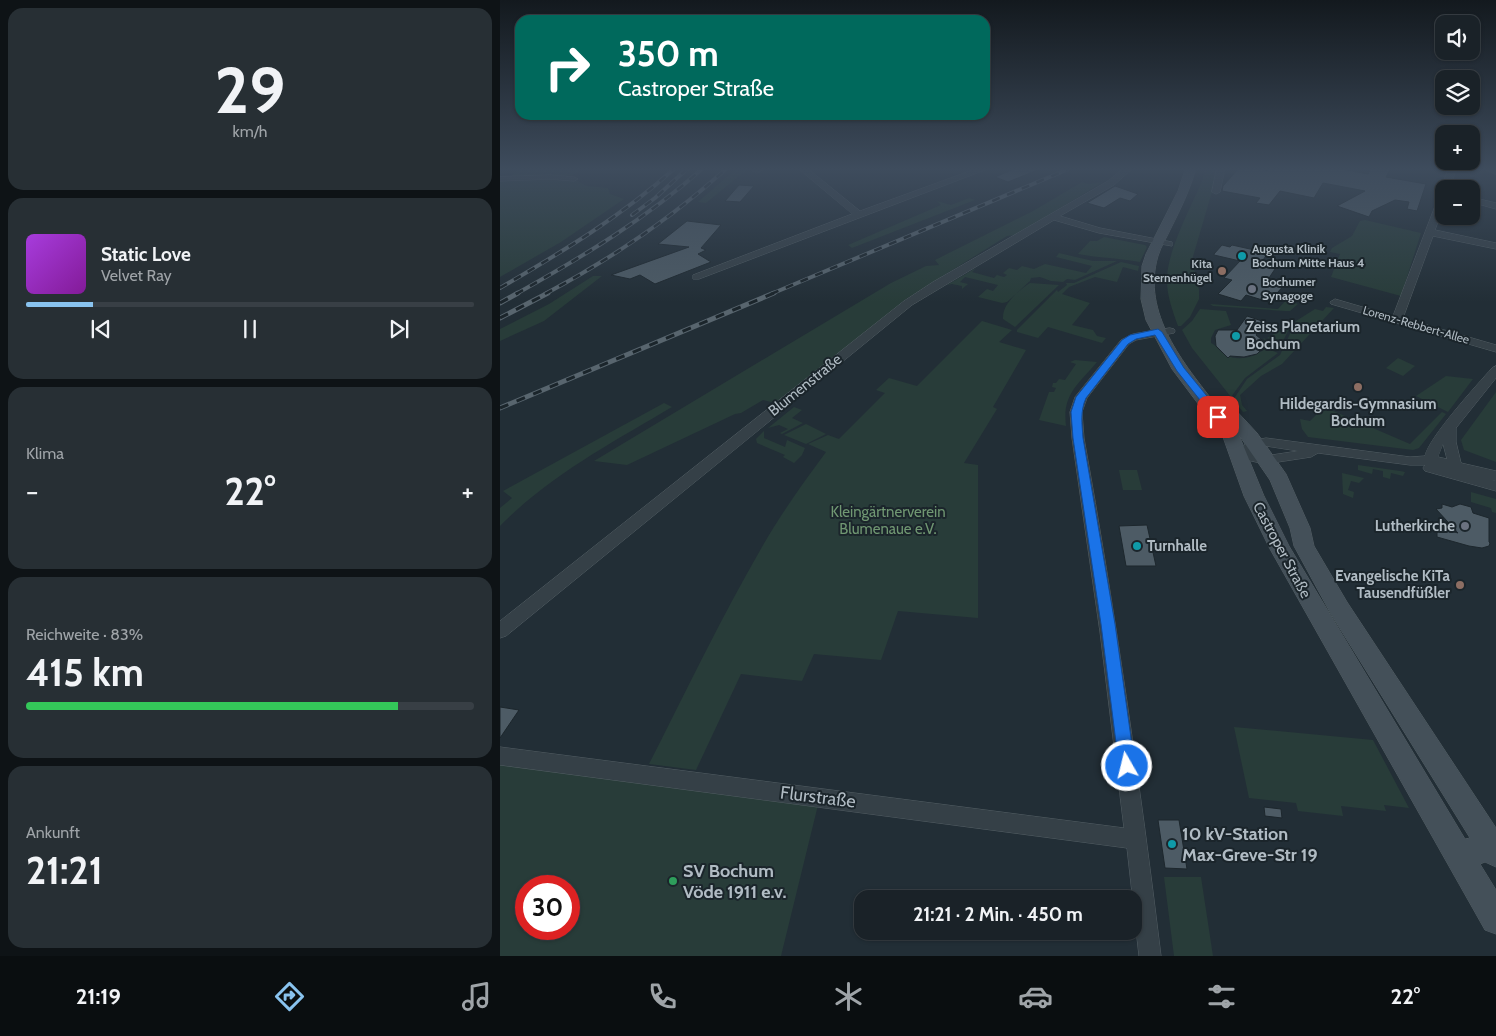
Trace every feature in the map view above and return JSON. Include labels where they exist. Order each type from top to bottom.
[{"type":"main road","name":"Castroper Straße","points":[[1176,213],[1164,243],[1158,286],[1164,332],[1253,452],[1279,479],[1300,528],[1304,546],[1335,600],[1494,849]]},
{"type":"main road","name":"Castroper Straße","points":[[1164,243],[1181,213]]},
{"type":"main road","name":"Castroper Straße","points":[[1253,452],[1254,496],[1285,556],[1496,919]]},
{"type":"main road","points":[[1459,855],[1494,849]]},
{"type":"street","points":[[696,277],[862,213]]},
{"type":"street","name":"Blumenstraße","points":[[500,631],[908,303],[937,284],[1060,213]]},
{"type":"street","points":[[1054,216],[1099,230],[1164,243]]},
{"type":"street","points":[[1397,320],[1435,218]]},
{"type":"street","points":[[1430,232],[1496,246]]},
{"type":"street","name":"Lorenz-Rebbert-Allee","points":[[1335,302],[1496,349]]},
{"type":"street","points":[[1150,956],[1137,837],[1108,624],[1078,438],[1076,412],[1081,397],[1125,342],[1133,337],[1164,332]]},
{"type":"street","points":[[1496,370],[1433,449],[1441,467],[1496,486]]},
{"type":"street","points":[[1441,467],[1450,447],[1450,429]]},
{"type":"street","points":[[1253,452],[1266,442],[1410,461],[1496,476]]},
{"type":"street","points":[[1253,452],[1326,450]]},
{"type":"street","name":"Flurstraße","points":[[500,756],[1124,838],[1137,837]]},
{"type":"green space","points":[[500,213],[604,213],[561,242],[500,277]]},
{"type":"green space","points":[[923,213],[943,213],[852,248],[848,245]]},
{"type":"green space","points":[[1030,213],[1053,213],[1016,235],[1007,236],[906,299],[781,400],[771,402],[763,400],[741,413],[735,414],[627,465],[594,461],[891,283],[926,266],[939,265],[935,260]]},
{"type":"green space","points":[[1188,213],[1206,213],[1192,260],[1199,290],[1199,299],[1190,317],[1181,326],[1178,326],[1168,292],[1167,281],[1170,257]]},
{"type":"green space","points":[[1365,220],[1421,233],[1401,296],[1331,277],[1340,254],[1330,252],[1332,248],[1352,236],[1360,221]]},
{"type":"green space","points":[[1104,237],[1147,247],[1140,262],[1078,254],[1090,241],[1097,241]]},
{"type":"green space","points":[[1059,253],[1093,261],[1117,261],[1075,280],[1067,279],[1063,282],[1051,281],[1040,277],[1031,278],[1007,302],[1002,303],[978,297],[987,289],[993,291],[998,285],[965,277],[960,282],[968,284],[962,289],[962,286],[947,285],[976,268],[972,272],[994,278],[997,275],[1004,277],[1007,275],[1003,273],[1009,268],[1017,270],[1022,266],[1034,269],[1045,264],[1086,273],[1092,266],[1056,257]]},
{"type":"green space","points":[[1121,262],[1139,266],[1138,271],[1123,267],[1117,282],[1095,277],[1069,287],[1062,294],[1090,303],[1072,325],[1093,330],[1097,336],[1106,338],[1102,343],[1048,327],[1038,338],[1017,332],[1057,290],[1058,292],[1067,285],[1066,283],[1074,283]]},
{"type":"green space","points":[[593,276],[602,276],[544,321],[500,341],[500,329],[549,304]]},
{"type":"green space","points":[[1030,283],[1059,285],[1015,327],[1003,319],[1003,313],[1008,303],[1016,294]]},
{"type":"green space","points":[[1286,300],[1298,304],[1290,311],[1285,311],[1213,306],[1210,304],[1278,309]]},
{"type":"green space","points":[[1326,307],[1334,308],[1282,364],[1261,376],[1240,395],[1242,405],[1247,411],[1243,412],[1233,400],[1247,379],[1280,355],[1296,321],[1315,309],[1323,311]]},
{"type":"green space","points":[[1200,309],[1226,311],[1231,325],[1215,330],[1211,343],[1226,355],[1236,358],[1253,356],[1267,347],[1263,338],[1272,341],[1273,351],[1278,353],[1245,378],[1231,397],[1192,348],[1182,330],[1192,321]]},
{"type":"green space","name":"Kleingärtnerverein Blumenaue e.V.","points":[[982,321],[1012,330],[999,342],[1026,350],[993,407],[997,409],[964,463],[978,465],[978,618],[898,611],[881,660],[814,654],[802,681],[741,674],[696,770],[649,764],[718,628],[762,547],[826,452],[808,444],[828,435],[839,439],[885,393],[876,390],[889,378],[917,386]]},
{"type":"green space","points":[[1292,323],[1278,351],[1276,351],[1275,340],[1267,338]]},
{"type":"green space","points":[[1398,358],[1415,366],[1403,376],[1386,368]]},
{"type":"green space","points":[[1075,360],[1097,362],[1069,398],[1065,415],[1066,426],[1039,420],[1049,392],[1054,392],[1056,388],[1052,387],[1053,383],[1056,383],[1059,379],[1065,380],[1076,364],[1070,362]]},
{"type":"green space","points":[[1446,376],[1473,379],[1448,412],[1416,396]]},
{"type":"green space","points":[[1496,392],[1496,462],[1464,450],[1461,440]]},
{"type":"green space","points":[[664,403],[672,407],[560,476],[539,491],[500,526],[500,508],[512,498],[503,491]]},
{"type":"green space","points":[[794,407],[802,410],[792,418],[803,423],[782,434],[780,433],[788,429],[779,425],[768,428]]},
{"type":"green space","points":[[1324,407],[1410,444],[1442,412],[1446,414],[1419,448],[1413,450],[1308,437],[1302,429],[1300,419],[1310,421]]},
{"type":"green space","points":[[806,424],[826,434],[806,444],[784,435]]},
{"type":"green space","points":[[764,431],[764,438],[785,447],[787,440],[805,448],[802,455],[794,463],[783,457],[785,455],[757,443],[756,439]]},
{"type":"green space","points":[[1358,465],[1405,472],[1403,476],[1391,473],[1390,479],[1383,477],[1383,471],[1373,469],[1372,474],[1358,470]]},
{"type":"green space","points":[[1119,470],[1137,470],[1142,490],[1123,490]]},
{"type":"green space","points":[[1342,473],[1364,478],[1359,483],[1351,481],[1348,490],[1354,492],[1353,498],[1343,494]]},
{"type":"green space","points":[[1471,492],[1496,499],[1496,513],[1492,512],[1491,508],[1471,502]]},
{"type":"green space","points":[[1234,727],[1373,740],[1409,808],[1384,805],[1386,811],[1341,806],[1343,816],[1298,811],[1296,803],[1249,798]]},
{"type":"green space","points":[[500,763],[818,805],[781,956],[500,956]]},
{"type":"green space","points":[[1164,877],[1201,877],[1213,956],[1174,956]]},
{"type":"building","points":[[1356,213],[1371,213],[1369,217]]},
{"type":"building","points":[[687,221],[721,225],[701,248],[706,250],[698,254],[711,262],[655,284],[640,275],[630,279],[611,275],[689,247],[658,244]]},
{"type":"building","points":[[1222,245],[1230,247],[1232,245],[1268,253],[1263,260],[1279,263],[1269,278],[1286,283],[1269,302],[1246,295],[1241,301],[1218,294],[1232,280],[1224,278],[1240,261],[1214,255]]},
{"type":"building","name":"Zeiss Planetarium Bochum","points":[[1247,316],[1265,322],[1256,335],[1267,344],[1257,354],[1244,357],[1230,356],[1228,358],[1216,346],[1215,336],[1218,330],[1237,330]]},
{"type":"building","name":"Lutherkirche","points":[[1442,504],[1452,507],[1460,504],[1471,507],[1473,513],[1489,518],[1489,546],[1482,548],[1469,546],[1437,537],[1437,527],[1458,533],[1436,509],[1442,508]]},
{"type":"building","name":"Turnhalle","points":[[1147,525],[1156,566],[1126,566],[1119,526]]},
{"type":"building","points":[[500,707],[519,710],[500,738]]},
{"type":"building","points":[[1264,807],[1281,809],[1282,818],[1265,816]]},
{"type":"building","name":"10 kV-Station Max-Greve-Str 19","points":[[1158,820],[1179,820],[1187,869],[1165,868]]},
{"type":"railway","points":[[500,288],[569,247],[620,213]]},
{"type":"railway","points":[[632,215],[635,213]]},
{"type":"railway","points":[[516,294],[565,266],[647,213]]},
{"type":"railway","points":[[545,294],[594,267],[674,213]]},
{"type":"railway","points":[[771,294],[965,213]]},
{"type":"railway","points":[[500,303],[518,293]]},
{"type":"railway","points":[[500,318],[548,293]]},
{"type":"railway","points":[[500,408],[774,293]]},
{"type":"place","name":"Augusta Klinik Bochum Mitte Haus 4","points":[[1242,256]]},
{"type":"place","name":"Kita Sternenhügel","points":[[1222,271]]},
{"type":"place","name":"Bochumer Synagoge","points":[[1252,289]]},
{"type":"place","name":"Zeiss Planetarium Bochum","points":[[1236,336]]},
{"type":"place","name":"Hildegardis-Gymnasium Bochum","points":[[1358,387]]},
{"type":"place","name":"Lutherkirche","points":[[1465,526]]},
{"type":"place","name":"Turnhalle","points":[[1137,546]]},
{"type":"place","name":"Evangelische KiTa Tausendfüßler","points":[[1460,585]]},
{"type":"place","name":"10 kV-Station Max-Greve-Str 19","points":[[1172,844]]},
{"type":"place","name":"SV Bochum Vöde 1911 e.v.","points":[[673,881]]},
{"type":"route","points":[[1127,766],[1108,624],[1078,438],[1076,412],[1081,397],[1125,342],[1133,337],[1158,332],[1180,369],[1218,417]]}]
